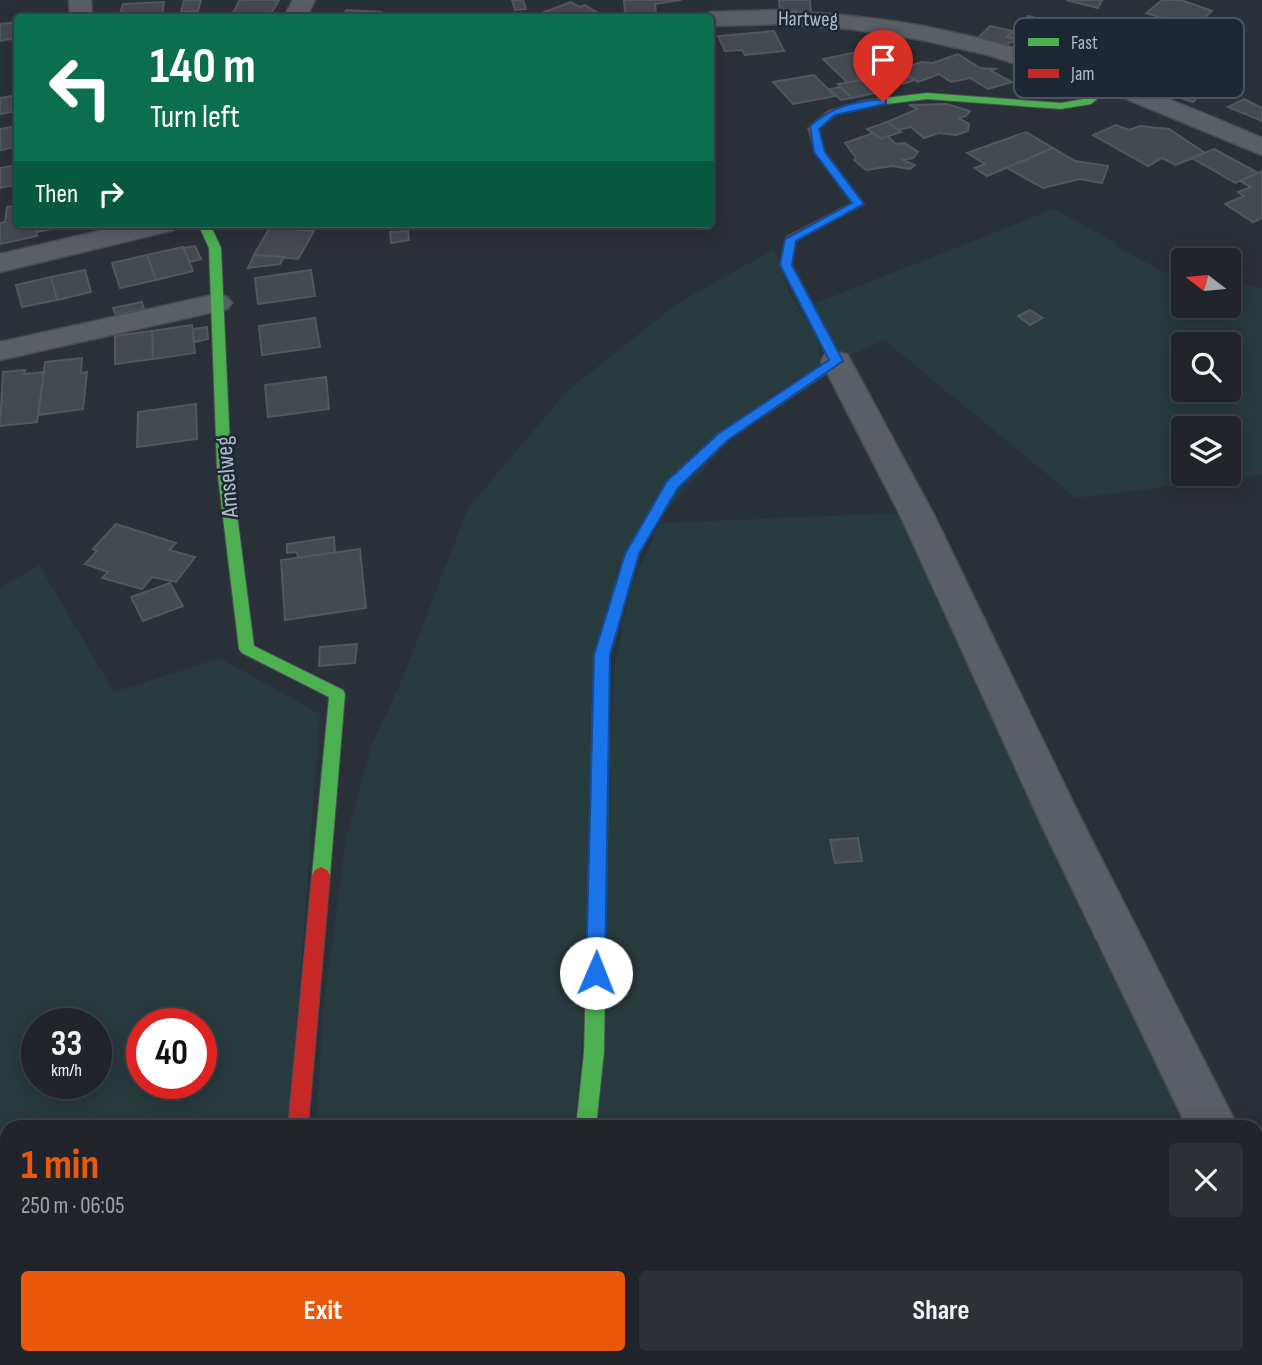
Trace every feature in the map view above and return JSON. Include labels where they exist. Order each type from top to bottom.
[{"type":"street","name":"Hartweg","points":[[714,19],[850,20],[983,47],[1014,56]]},
{"type":"street","points":[[1092,98],[1087,102],[1061,106],[927,96],[861,104],[832,113],[813,128],[820,152],[858,204],[790,239],[786,265],[917,514],[1063,825],[1210,1120]]},
{"type":"street","name":"Hartweg","points":[[1144,98],[1202,120],[1262,148]]},
{"type":"street","points":[[0,263],[147,228]]},
{"type":"street","name":"Amselweg","points":[[206,228],[215,248],[224,468],[247,649],[337,694],[299,1120]]},
{"type":"street","points":[[0,351],[217,303]]},
{"type":"street","points":[[587,1120],[594,1052],[602,655],[632,554],[672,485],[723,437],[836,361]]},
{"type":"green space","points":[[1054,209],[1119,244],[1115,246],[1171,274],[1171,318],[1241,318],[1241,284],[1262,288],[1262,475],[1241,478],[1241,416],[1171,416],[1173,486],[1076,498],[884,340],[841,360],[813,304]]},
{"type":"green space","points":[[774,249],[789,293],[818,339],[820,365],[766,399],[617,567],[576,1120],[316,1120],[323,1012],[346,838],[372,744],[400,684],[468,508],[567,391],[675,305]]},
{"type":"green space","points":[[900,513],[1209,1120],[586,1120],[615,665],[631,586],[660,523]]},
{"type":"green space","points":[[39,565],[114,692],[220,658],[320,714],[290,1120],[0,1120],[0,588]]},
{"type":"building","points":[[184,0],[201,0],[198,11],[181,12]]},
{"type":"building","points":[[240,0],[279,0],[271,14],[232,14]]},
{"type":"building","points":[[512,0],[523,0],[526,9],[515,10]]},
{"type":"building","points":[[624,0],[681,0],[655,4],[656,13],[625,13]]},
{"type":"building","points":[[779,0],[810,0],[811,13],[780,12]]},
{"type":"building","points":[[1066,0],[1102,0],[1098,8]]},
{"type":"building","points":[[1162,0],[1181,0],[1212,11],[1204,18],[1162,18],[1146,13]]},
{"type":"building","points":[[164,2],[162,14],[120,14],[123,4]]},
{"type":"building","points":[[571,2],[580,7],[585,5],[600,14],[539,14]]},
{"type":"building","points":[[346,10],[381,12],[380,14],[344,14]]},
{"type":"building","points":[[14,22],[14,39],[0,41],[0,24]]},
{"type":"building","points":[[990,26],[1013,31],[1007,37],[1014,39],[1014,42],[1003,45],[978,38]]},
{"type":"building","points":[[774,31],[784,51],[745,55],[742,50],[725,51],[718,36]]},
{"type":"building","points":[[871,49],[887,63],[874,65],[885,75],[848,83],[823,59]]},
{"type":"building","points":[[958,54],[980,68],[995,69],[991,71],[1012,82],[988,89],[970,78],[951,82],[939,74],[918,82],[899,70],[921,62],[933,63]]},
{"type":"building","points":[[899,70],[915,80],[903,84],[888,74]]},
{"type":"building","points":[[814,75],[835,96],[793,104],[773,82]]},
{"type":"building","points":[[863,80],[876,93],[852,98],[838,84]]},
{"type":"building","points":[[840,87],[852,98],[841,100],[830,89]]},
{"type":"building","points":[[14,96],[14,112],[0,114],[0,98]]},
{"type":"building","points":[[1180,98],[1197,98],[1193,102]]},
{"type":"building","points":[[1244,99],[1262,108],[1262,121],[1228,107]]},
{"type":"building","points":[[946,104],[970,111],[959,118],[969,124],[968,131],[956,135],[939,133],[924,138],[911,127],[898,130],[887,122],[918,109],[909,105]]},
{"type":"building","points":[[887,122],[901,132],[881,139],[867,129]]},
{"type":"building","points":[[1116,125],[1129,130],[1140,126],[1169,129],[1205,153],[1176,165],[1162,158],[1148,166],[1093,135]]},
{"type":"building","points":[[14,127],[14,148],[0,150],[0,129]]},
{"type":"building","points":[[1026,132],[1053,148],[987,176],[975,168],[985,164],[967,153]]},
{"type":"building","points":[[873,133],[881,139],[887,136],[896,144],[905,143],[918,152],[913,158],[903,160],[915,165],[910,169],[892,166],[866,170],[854,160],[856,158],[845,143]]},
{"type":"building","points":[[1053,148],[1075,161],[1108,166],[1102,183],[1080,179],[1043,188],[1007,168]]},
{"type":"building","points":[[1214,149],[1258,173],[1235,183],[1192,158]]},
{"type":"building","points":[[14,166],[14,185],[0,188],[0,168]]},
{"type":"building","points":[[1262,171],[1262,218],[1253,222],[1225,204],[1244,196],[1238,192],[1251,187],[1240,181]]},
{"type":"building","points":[[14,206],[14,228],[36,228],[37,236],[0,244],[0,223],[5,222],[7,207]]},
{"type":"building","points":[[36,228],[56,228],[37,232]]},
{"type":"building","points":[[269,228],[314,231],[298,259],[254,255]]},
{"type":"building","points":[[281,228],[315,228],[314,231]]},
{"type":"building","points":[[408,231],[409,240],[391,243],[390,232]]},
{"type":"building","points":[[195,246],[201,259],[189,262],[183,248]]},
{"type":"building","points":[[183,247],[193,271],[156,280],[147,255]]},
{"type":"building","points":[[147,255],[156,280],[120,288],[112,263]]},
{"type":"building","points":[[254,255],[284,257],[280,264],[248,268]]},
{"type":"building","points":[[85,270],[91,292],[57,300],[51,277]]},
{"type":"building","points":[[311,270],[315,296],[258,304],[255,278]]},
{"type":"building","points":[[51,277],[57,300],[22,307],[16,285]]},
{"type":"building","points":[[142,302],[144,309],[116,315],[113,308]]},
{"type":"building","points":[[1030,310],[1043,318],[1030,325],[1018,316]]},
{"type":"building","points":[[315,318],[320,347],[262,355],[259,326]]},
{"type":"building","points":[[192,325],[195,353],[153,359],[152,331]]},
{"type":"building","points":[[207,327],[208,339],[194,342],[193,329]]},
{"type":"building","points":[[152,331],[153,359],[115,364],[115,336]]},
{"type":"building","points":[[82,358],[81,373],[87,372],[83,409],[38,415],[45,362]]},
{"type":"building","points":[[25,370],[24,374],[44,372],[37,422],[0,426],[3,372]]},
{"type":"building","points":[[326,377],[329,409],[268,417],[265,385]]},
{"type":"building","points":[[196,404],[197,439],[137,447],[138,412]]},
{"type":"building","points":[[116,524],[176,543],[169,550],[195,557],[176,582],[152,577],[142,589],[102,578],[108,572],[85,564],[97,551],[93,549]]},
{"type":"building","points":[[334,537],[335,553],[298,558],[297,552],[287,553],[287,544]]},
{"type":"building","points":[[360,549],[366,608],[285,620],[281,560]]},
{"type":"building","points":[[170,583],[183,606],[143,621],[131,597]]},
{"type":"building","points":[[357,644],[355,663],[319,666],[320,647]]},
{"type":"building","points":[[858,838],[862,861],[835,863],[830,840]]},
{"type":"traffic: fast","points":[[845,109],[861,104],[927,96],[1061,106],[1087,102],[1092,98]]},
{"type":"traffic: fast","points":[[206,228],[215,248],[224,468],[247,649],[337,694],[321,875]]},
{"type":"traffic: fast","points":[[587,1120],[594,1052],[602,655],[632,554],[672,485],[723,437],[836,361],[827,343]]},
{"type":"traffic: jam","points":[[827,343],[786,265],[790,239],[858,204],[820,152],[813,128],[832,113],[845,109]]},
{"type":"traffic: jam","points":[[299,1120],[321,875]]},
{"type":"route","points":[[596,973],[602,655],[632,554],[672,485],[723,437],[836,361],[786,265],[790,239],[858,204],[820,152],[813,128],[832,113],[861,104],[883,102]]}]
